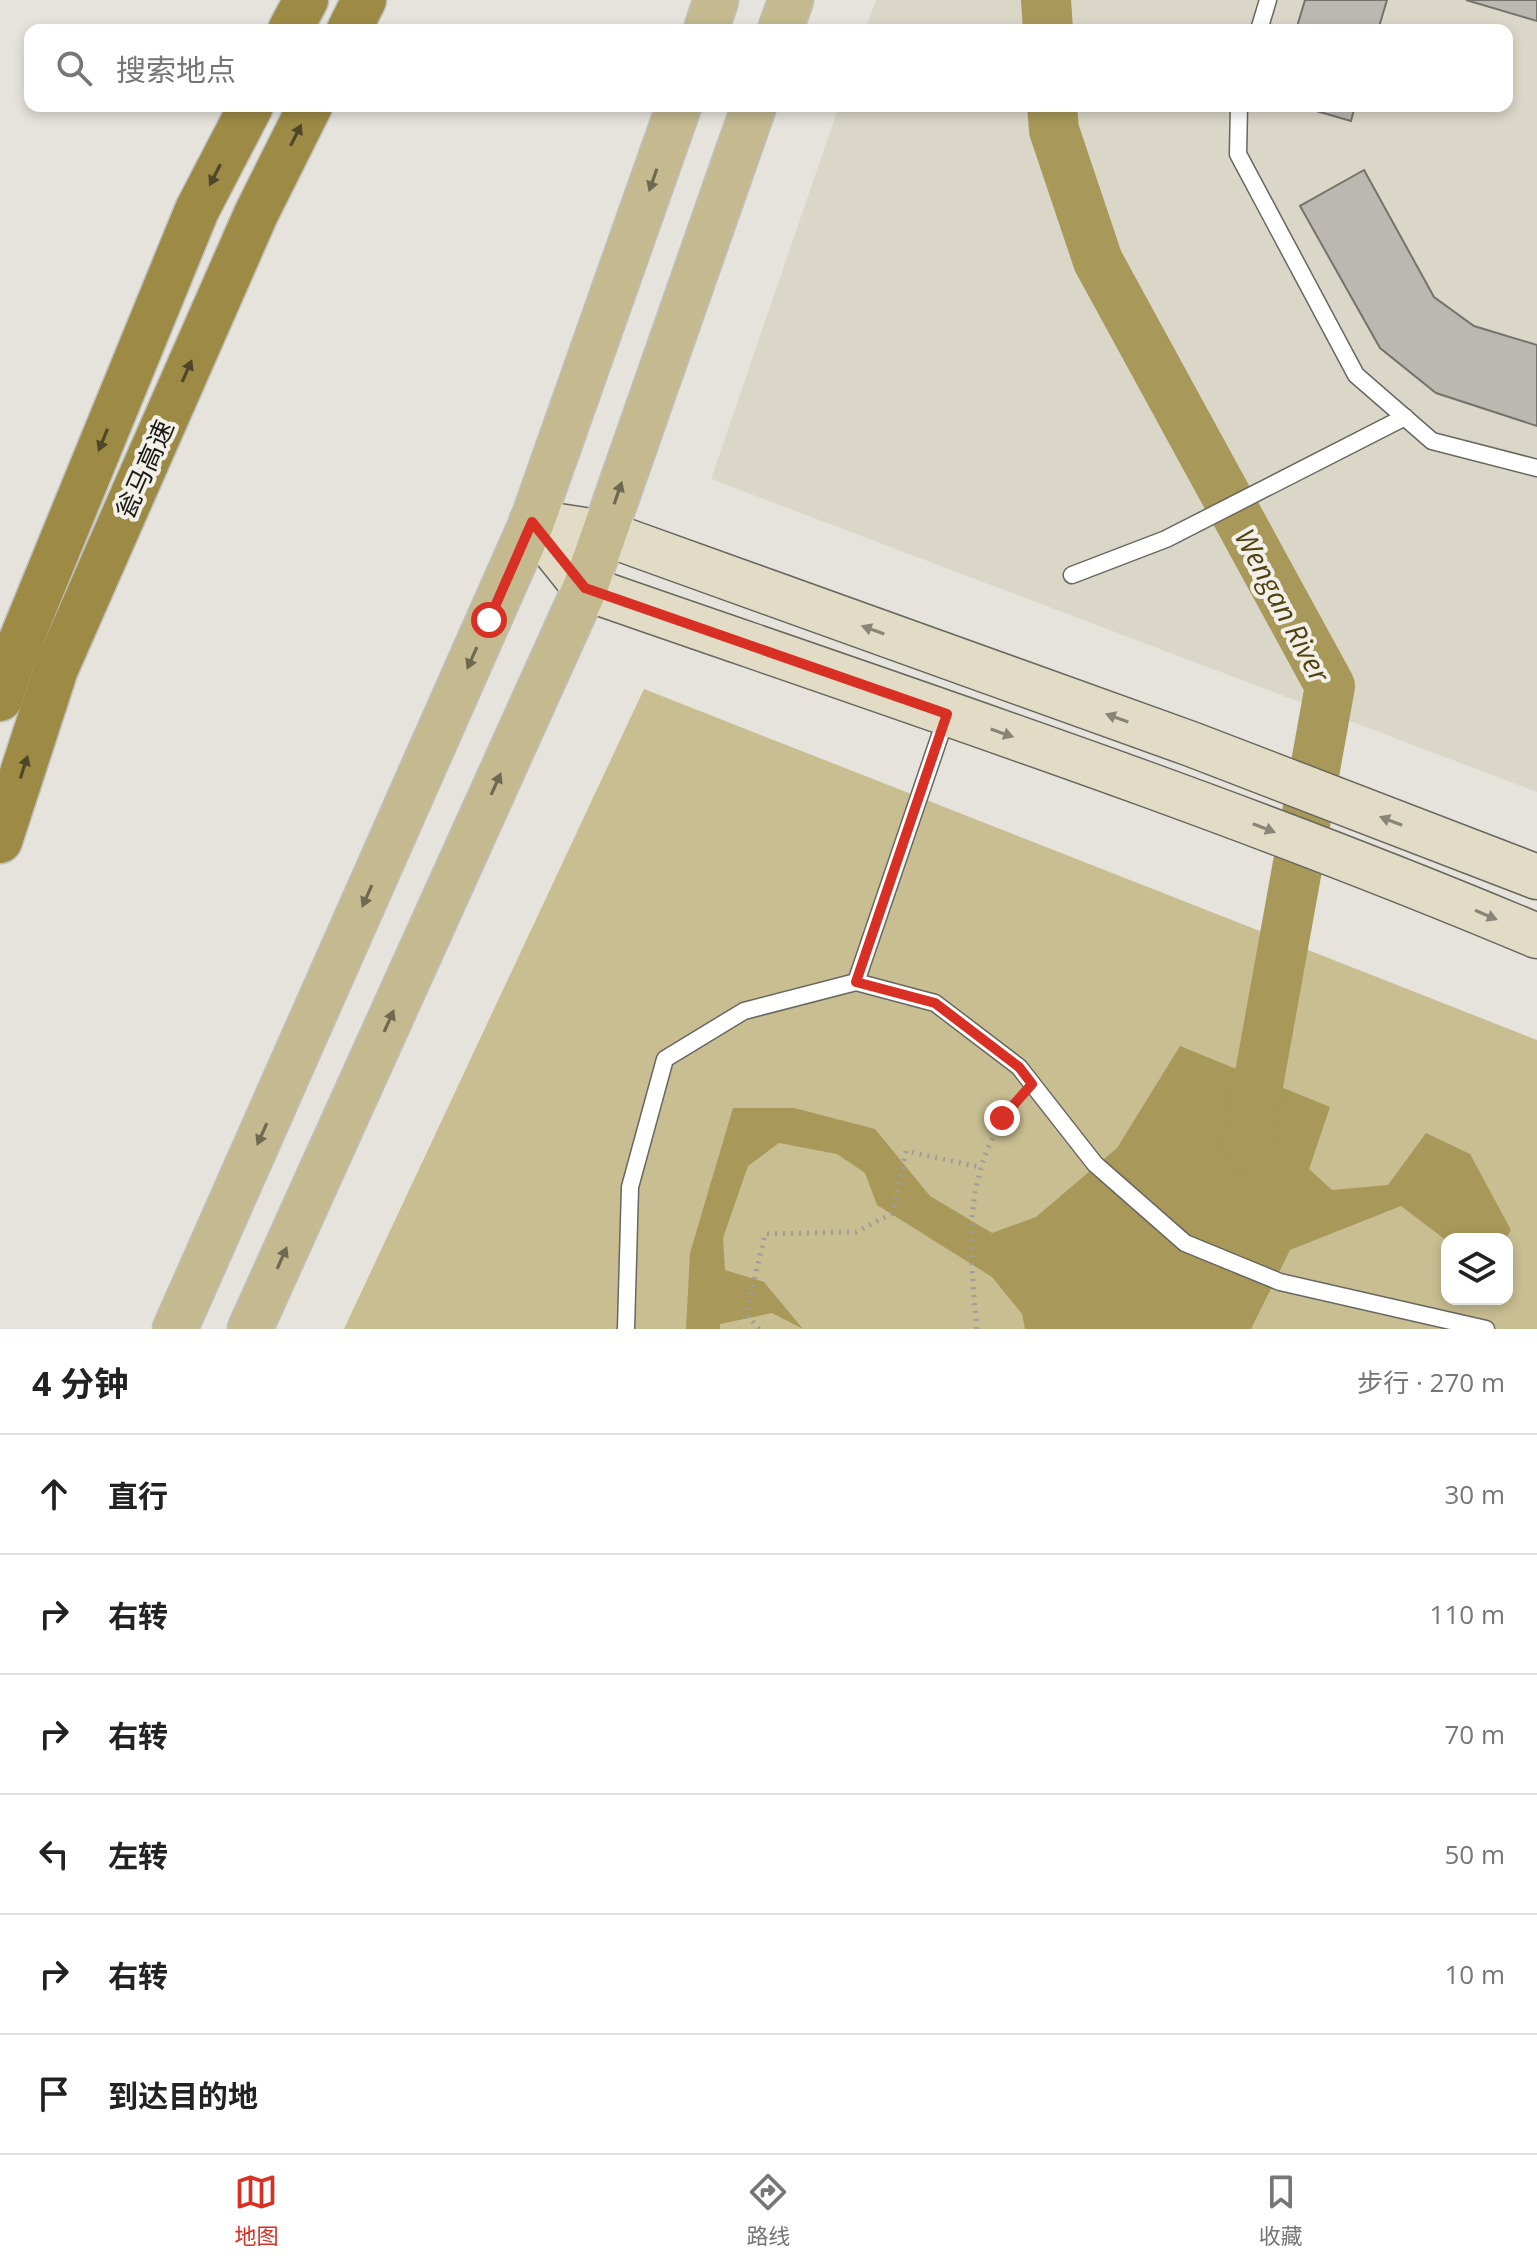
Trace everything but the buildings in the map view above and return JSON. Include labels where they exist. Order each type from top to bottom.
[{"type":"highway","points":[[293,24],[306,0]]},
{"type":"highway","points":[[352,24],[364,0]]},
{"type":"highway","name":"瓮马高速","points":[[0,699],[12,662],[197,210],[248,112]]},
{"type":"highway","name":"瓮马高速","points":[[0,841],[56,669],[256,214],[307,112]]},
{"type":"main road","points":[[708,24],[716,0]]},
{"type":"main road","points":[[782,24],[791,0]]},
{"type":"main road","points":[[175,1329],[532,522],[677,112]]},
{"type":"main road","points":[[250,1329],[585,588],[752,112]]},
{"type":"main road","points":[[532,522],[604,533],[1191,744],[1537,877]]},
{"type":"main road","points":[[532,522],[585,588],[1191,800],[1435,893],[1537,936]]},
{"type":"lane","points":[[1261,24],[1268,0]]},
{"type":"lane","points":[[1239,112],[1238,154],[1356,375],[1432,441],[1537,468]]},
{"type":"lane","points":[[1072,575],[1166,539],[1405,417]]},
{"type":"lane","points":[[856,982],[947,714]]},
{"type":"lane","points":[[626,1329],[630,1187],[665,1059],[744,1011],[856,982],[935,1003],[1019,1067],[1095,1164],[1185,1243],[1280,1282],[1486,1329]]},
{"type":"path","points":[[977,1329],[972,1279],[972,1208],[979,1167],[1002,1118],[1032,1084]]},
{"type":"path","points":[[759,1329],[746,1314],[765,1234],[856,1232],[893,1213],[906,1151],[979,1167]]},
{"type":"shaded area","points":[[876,0],[1537,0],[1537,792],[711,479],[837,112],[1513,112],[1513,24],[867,24]]},
{"type":"shaded area","points":[[644,689],[1537,1040],[1537,1329],[344,1329]]},
{"type":"shaded area","points":[[1180,1046],[1330,1107],[1309,1169],[1332,1190],[1388,1185],[1426,1133],[1470,1154],[1511,1230],[1509,1233],[1441,1233],[1441,1236],[1401,1206],[1290,1250],[1251,1329],[1025,1329],[1022,1314],[992,1277],[877,1205],[865,1173],[837,1154],[779,1143],[748,1166],[723,1238],[725,1270],[764,1282],[803,1329],[772,1313],[720,1324],[720,1329],[686,1329],[690,1253],[733,1108],[794,1108],[875,1129],[930,1196],[992,1233],[1036,1217],[1117,1148]]},
{"type":"waterway","name":"Wengan River","points":[[1046,0],[1048,24]]},
{"type":"waterway","name":"Wengan River","points":[[1052,112],[1054,130],[1098,261],[1330,686],[1247,1146]]},
{"type":"route","points":[[489,620],[532,522],[585,588],[947,714],[856,982],[935,1003],[1019,1067],[1032,1084],[1002,1118]]}]
